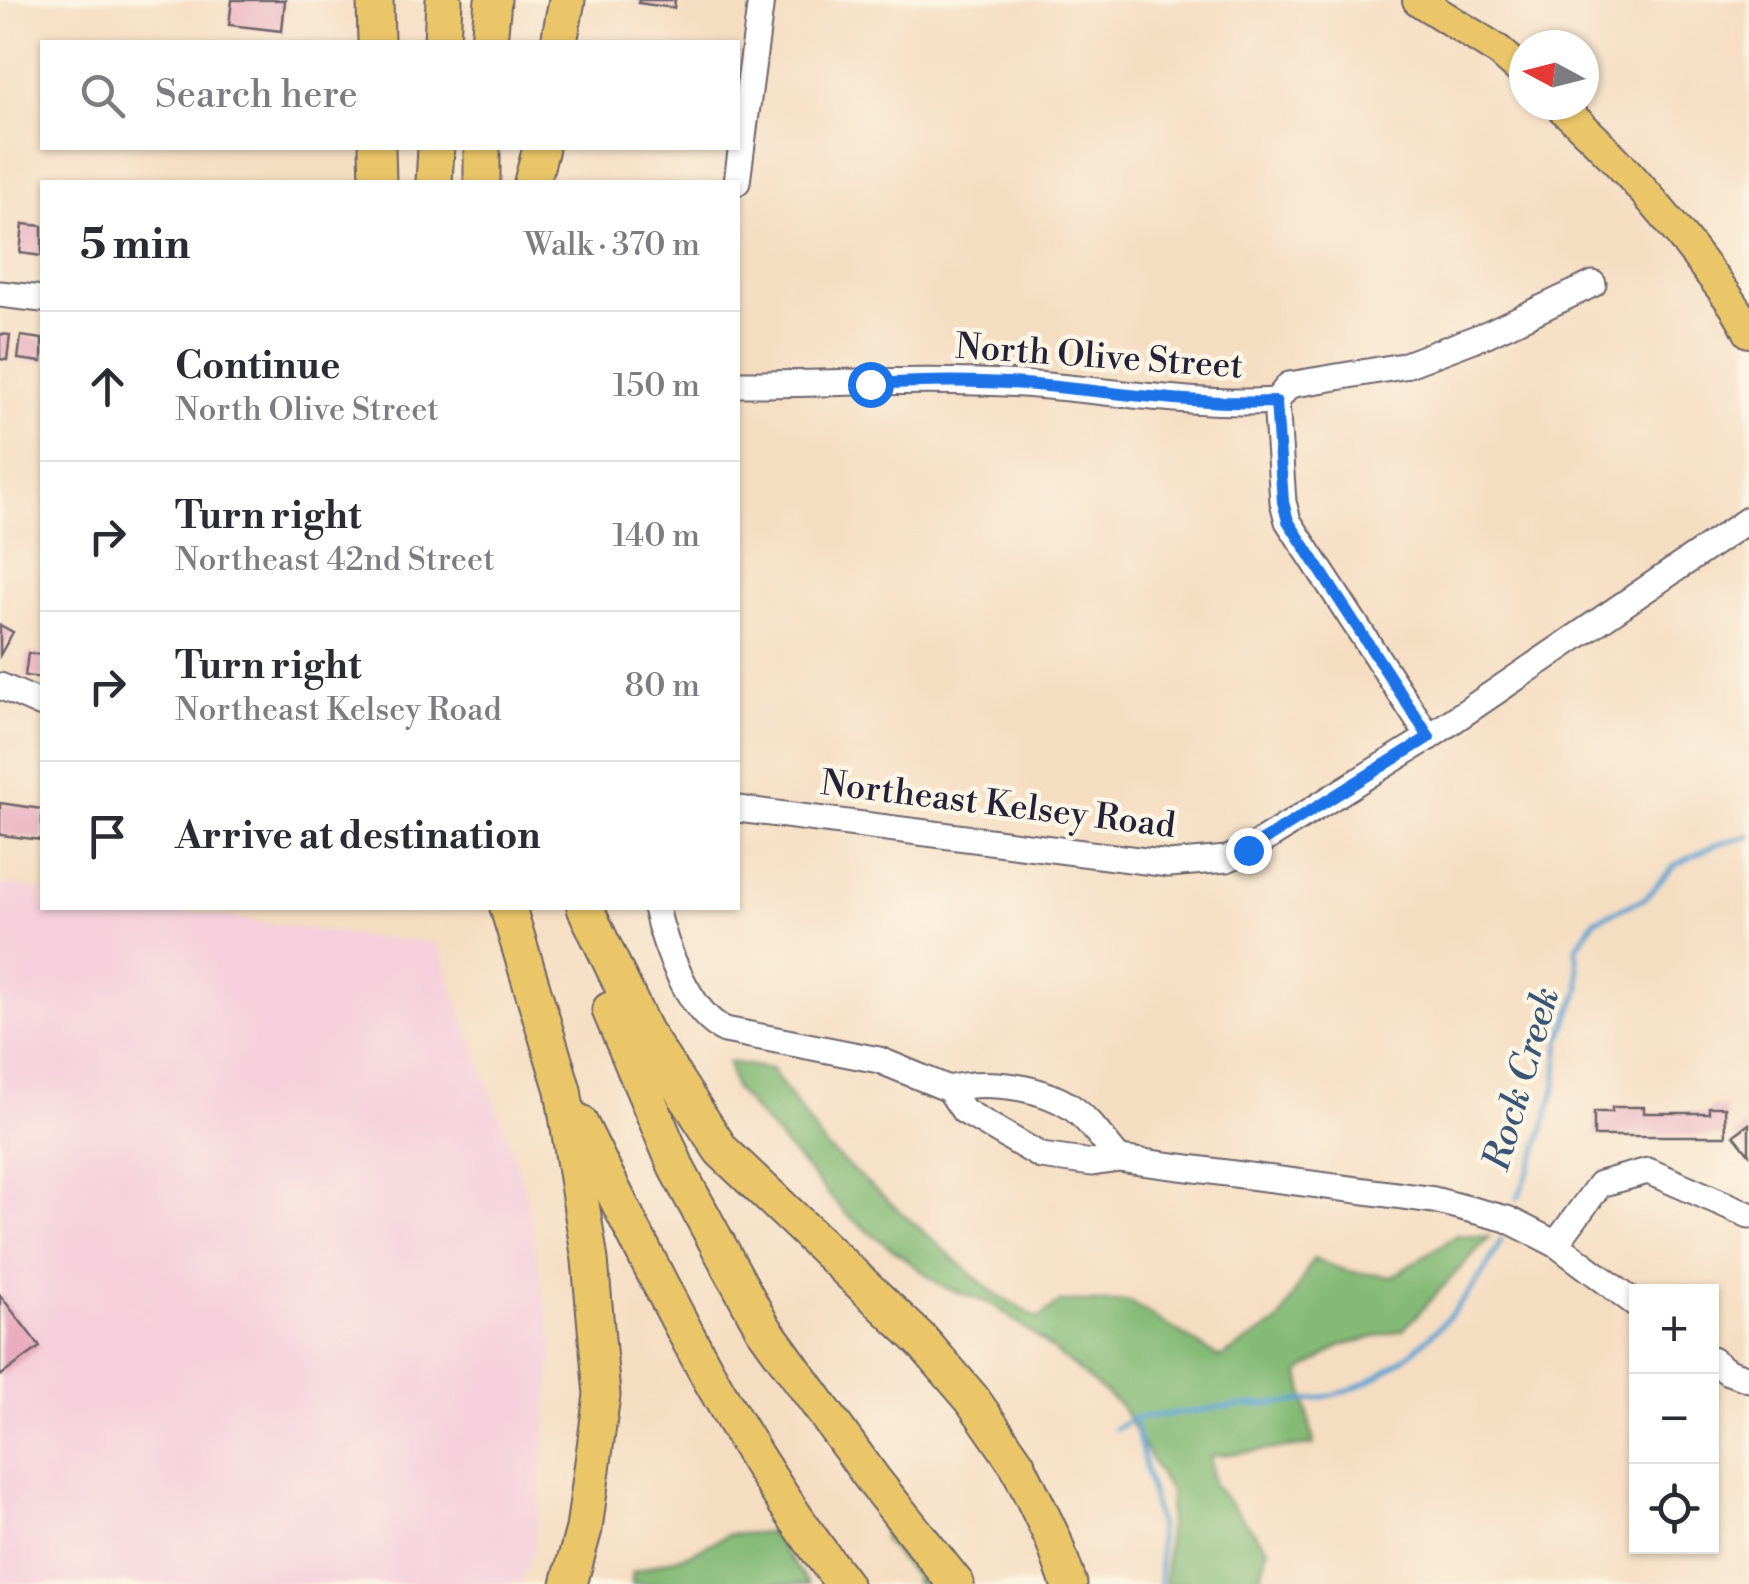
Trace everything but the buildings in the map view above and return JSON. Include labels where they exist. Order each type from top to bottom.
[{"type":"highway","points":[[375,0],[376,40]]},
{"type":"highway","points":[[442,40],[444,0]]},
{"type":"highway","points":[[489,40],[493,0]]},
{"type":"highway","points":[[559,40],[567,0]]},
{"type":"highway","points":[[377,150],[378,180]]},
{"type":"highway","points":[[434,180],[436,150]]},
{"type":"highway","points":[[482,150],[482,180]]},
{"type":"highway","points":[[533,180],[540,150]]},
{"type":"highway","points":[[509,910],[563,1090],[590,1260],[602,1395],[584,1529],[569,1584]]},
{"type":"highway","points":[[582,910],[597,979],[678,1170],[762,1326],[874,1481],[956,1584]]},
{"type":"highway","points":[[583,910],[644,1031],[721,1150],[882,1301],[972,1399],[1018,1464],[1069,1584]]},
{"type":"highway","points":[[563,1090],[703,1370],[817,1550],[844,1584]]},
{"type":"main road","points":[[1418,0],[1509,60]]},
{"type":"main road","points":[[1576,120],[1613,154],[1690,246],[1742,316],[1749,332]]},
{"type":"street","points":[[737,180],[762,0]]},
{"type":"street","points":[[1429,737],[1288,521],[1283,502],[1276,402],[1289,386],[1403,366],[1487,334],[1593,284]]},
{"type":"street","points":[[0,294],[40,299]]},
{"type":"street","name":"North Olive Street","points":[[740,384],[1023,384],[1178,401],[1276,402]]},
{"type":"street","name":"Northeast Kelsey Road","points":[[740,809],[1170,864],[1227,859],[1248,850],[1429,737],[1749,519]]},
{"type":"street","points":[[0,686],[40,703]]},
{"type":"street","points":[[657,910],[673,962],[714,1025],[752,1037],[879,1060],[949,1088],[974,1082],[1022,1088],[1071,1107],[1119,1159]]},
{"type":"street","points":[[949,1088],[964,1112],[1041,1156],[1092,1163],[1119,1159],[1434,1200],[1507,1218],[1556,1244],[1629,1299]]},
{"type":"street","points":[[1556,1244],[1600,1184],[1648,1171],[1749,1215]]},
{"type":"shaded area","points":[[0,884],[40,890],[40,910],[179,910],[366,937],[437,943],[523,1180],[554,1349],[534,1550],[520,1584],[0,1584]]},
{"type":"green space","points":[[728,1062],[771,1069],[826,1147],[990,1290],[1038,1319],[1060,1302],[1130,1302],[1220,1358],[1279,1322],[1313,1259],[1346,1271],[1392,1277],[1457,1235],[1489,1237],[1403,1330],[1340,1346],[1300,1373],[1314,1445],[1210,1456],[1213,1484],[1268,1548],[1259,1584],[1165,1584],[1170,1492],[1120,1405],[992,1304],[943,1287],[847,1215],[734,1088]]},
{"type":"green space","points":[[882,1528],[932,1584],[916,1584],[915,1577],[884,1541]]},
{"type":"green space","points":[[769,1532],[809,1584],[632,1584],[633,1572],[692,1553],[727,1535]]},
{"type":"waterway","name":"Rock Creek","points":[[1518,1198],[1536,1153],[1556,1085],[1560,1041],[1580,988],[1576,948],[1595,920],[1644,899],[1675,865],[1716,845],[1749,836]]},
{"type":"waterway","name":"Rock Creek","points":[[1115,1429],[1134,1418],[1314,1399],[1369,1381],[1437,1329],[1475,1285],[1501,1240]]},
{"type":"waterway","points":[[1134,1418],[1159,1527],[1160,1584]]},
{"type":"route","points":[[870,384],[1023,384],[1178,401],[1276,402],[1283,502],[1288,521],[1429,737],[1248,850]]}]
